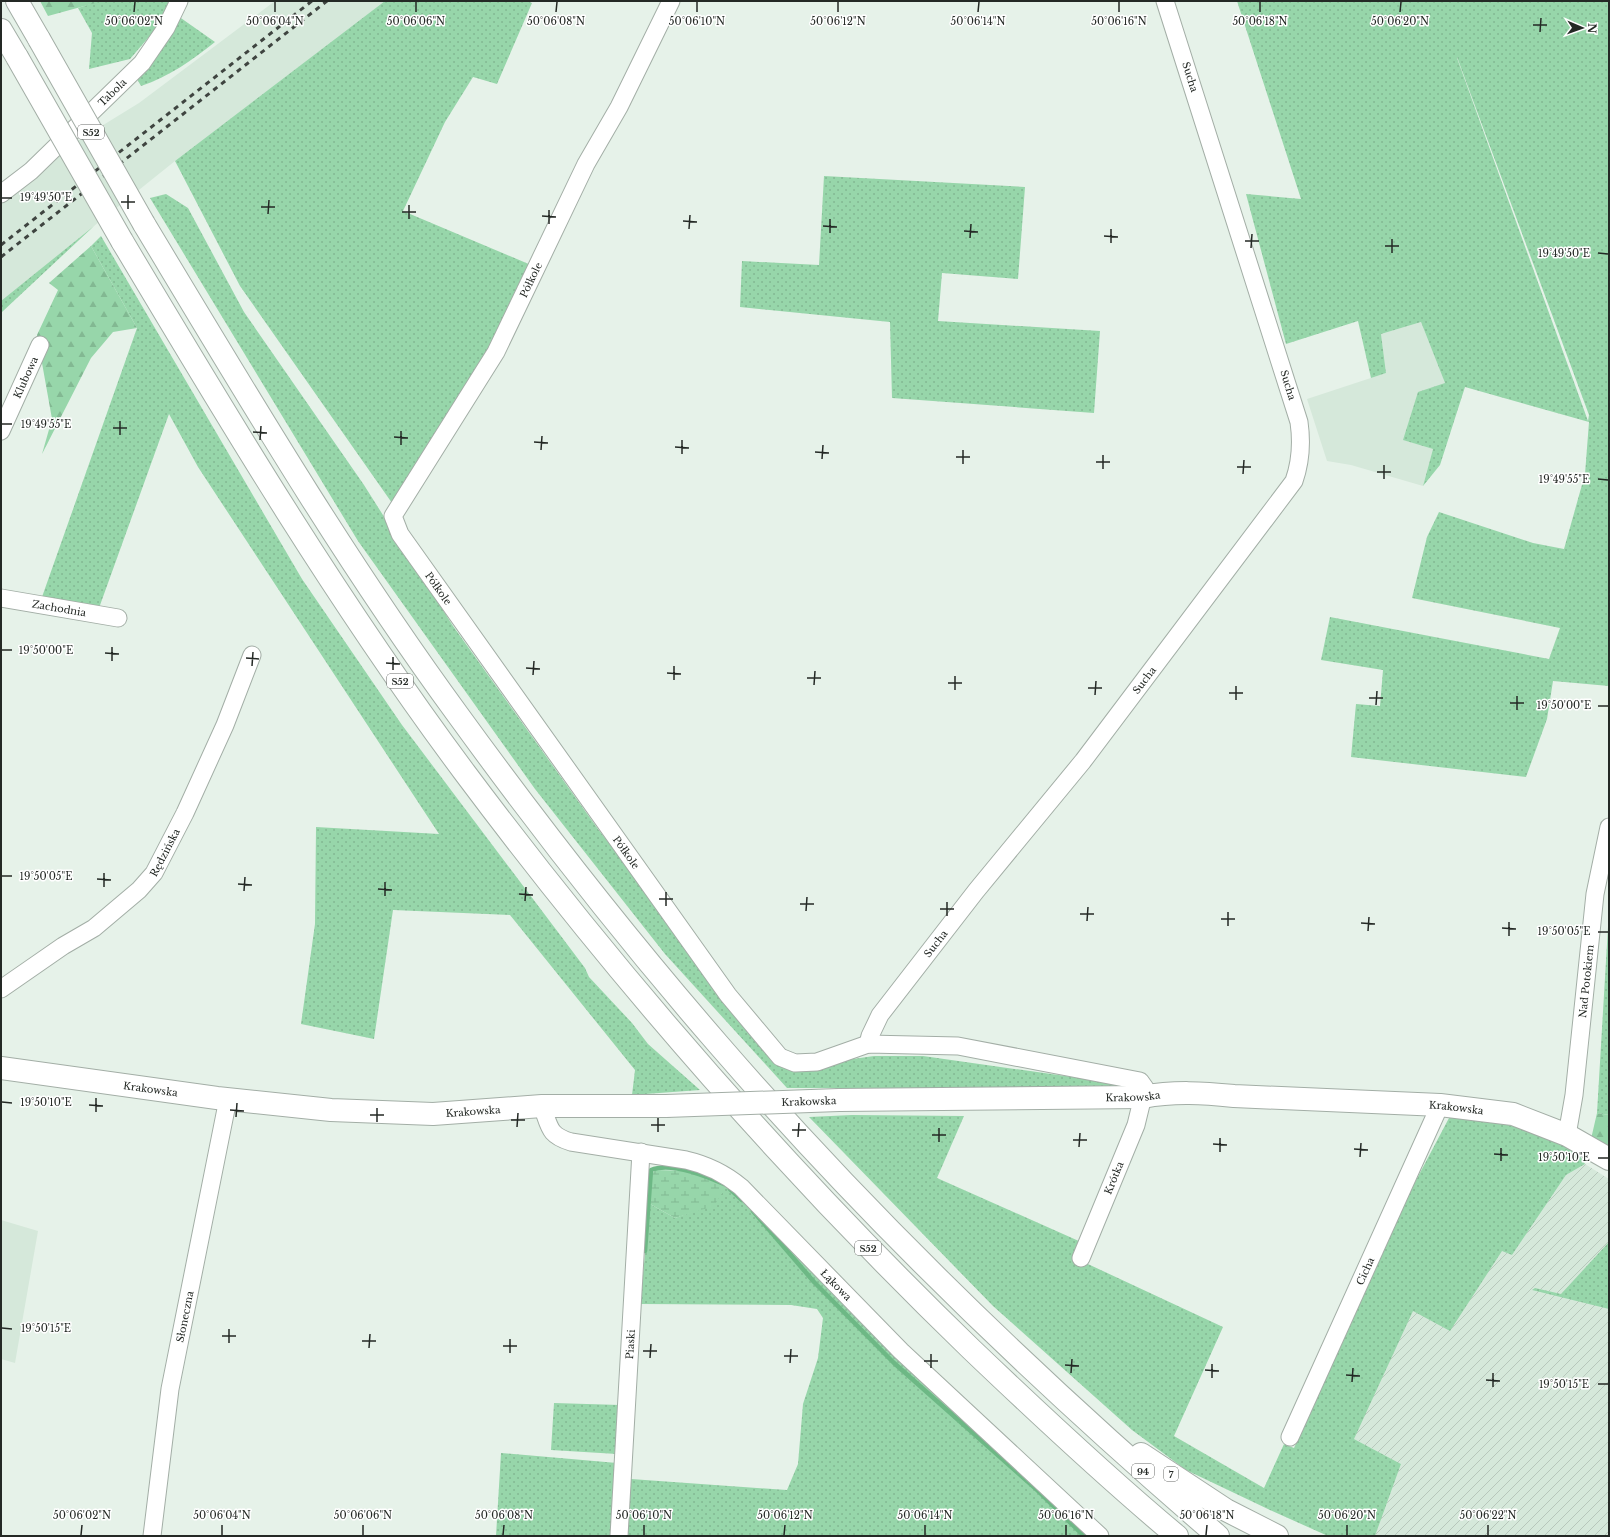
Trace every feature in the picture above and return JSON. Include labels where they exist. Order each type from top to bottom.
[{"type":"main road","name":"S52","points":[[17,1],[144,224],[292,469],[372,593],[456,712],[570,865],[680,1000],[786,1121],[930,1271],[1070,1405]]},
{"type":"main road","name":"S52","points":[[1,30],[122,241],[273,490],[380,653],[463,771],[541,871],[654,1012],[784,1160],[896,1277],[1094,1464],[1178,1536]]},
{"type":"main road","name":"Krakowska","points":[[1,1068],[228,1099],[331,1110],[433,1114],[542,1106],[666,1106],[839,1100],[1143,1097],[1163,1093],[1207,1093],[1234,1096],[1440,1105],[1513,1114],[1567,1135],[1609,1159]]},
{"type":"main road","name":"94","points":[[1070,1405],[1145,1473],[1218,1536]]},
{"type":"main road","name":"7","points":[[1070,1405],[1226,1510],[1277,1536]]},
{"type":"street","name":"Tabola","points":[[1,194],[31,171],[142,63],[166,28],[179,1]]},
{"type":"street","name":"Półkole","points":[[671,1],[619,108],[586,164],[496,352],[393,516],[400,534],[728,995],[780,1057],[794,1063],[817,1062],[868,1044]]},
{"type":"street","name":"Sucha","points":[[868,1044],[870,1036],[880,1015],[976,891],[1119,715],[1294,481],[1300,465],[1302,442],[1299,422],[1165,1]]},
{"type":"street","name":"Klubowa","points":[[1,431],[40,345]]},
{"type":"street","name":"Zachodnia","points":[[1,598],[118,618]]},
{"type":"street","name":"Rędzińska","points":[[1,990],[64,946],[94,928],[139,890],[154,873],[185,813],[225,725],[252,655]]},
{"type":"street","name":"Nad Potokiem","points":[[1567,1135],[1574,1095],[1595,894],[1609,827]]},
{"type":"street","points":[[868,1044],[958,1046],[1074,1068],[1140,1081],[1145,1088],[1143,1097]]},
{"type":"street","name":"Krótka","points":[[1081,1258],[1136,1125],[1143,1097]]},
{"type":"street","name":"Słoneczna","points":[[152,1536],[170,1389],[186,1300],[228,1099]]},
{"type":"street","name":"Cicha","points":[[1290,1437],[1440,1105]]},
{"type":"street","name":"Łąkowa","points":[[542,1106],[551,1131],[558,1138],[571,1142],[641,1152],[705,1164],[725,1174],[741,1187],[901,1351],[1100,1536]]},
{"type":"street","name":"Piaski","points":[[619,1536],[641,1152]]},
{"type":"shaded area","points":[[275,1],[386,1],[175,161],[94,226],[1,312],[1,199],[61,151],[139,103]]},
{"type":"shaded area","points":[[1421,322],[1445,383],[1404,440],[1433,449],[1423,486],[1351,465],[1327,461],[1307,399],[1386,373],[1381,334]]},
{"type":"shaded area","points":[[1585,1164],[1609,1179],[1609,1536],[1375,1536],[1401,1464],[1354,1439],[1404,1203],[1512,1255],[1566,1175]]},
{"type":"shaded area","points":[[1,1220],[38,1231],[15,1363],[1,1359]]},
{"type":"green space","points":[[40,1],[99,1],[99,2],[48,16]]},
{"type":"green space","points":[[99,1],[170,1],[160,24],[130,59],[89,69],[92,33],[78,8]]},
{"type":"green space","points":[[385,1],[527,1],[532,3],[497,84],[473,77],[445,122],[403,211],[531,265],[496,341],[392,503],[240,286],[175,161]]},
{"type":"green space","points":[[1237,1],[1609,1],[1609,686],[1553,681],[1547,719],[1526,777],[1351,757],[1356,704],[1380,706],[1383,670],[1321,660],[1330,617],[1549,659],[1560,628],[1412,598],[1427,537],[1439,512],[1533,543],[1564,549],[1585,474],[1589,422],[1465,387],[1440,465],[1423,486],[1433,449],[1403,440],[1418,392],[1445,383],[1421,322],[1381,334],[1386,373],[1371,378],[1358,321],[1286,344],[1246,194],[1301,199]],"holes":[[[1457,57],[1589,415],[1588,421]]]},
{"type":"green space","points":[[178,16],[215,42],[171,73],[141,86],[137,79]]},
{"type":"green space","points":[[824,176],[1025,187],[1018,279],[942,273],[938,321],[1100,331],[1094,413],[892,398],[890,322],[740,307],[742,261],[819,265]]},
{"type":"green space","points":[[166,194],[188,208],[244,312],[364,485],[453,626],[598,829],[779,1063],[846,1060],[874,1056],[923,1056],[1136,1086],[850,1094],[845,1088],[787,1088],[665,954],[535,789],[358,541],[150,198]]},
{"type":"green space","points":[[94,226],[2,312],[1,312],[1,301]]},
{"type":"green space","points":[[101,236],[302,579],[402,725],[585,968],[589,977],[632,1023],[648,1044],[700,1090],[632,1095],[635,1070],[510,915],[393,910],[374,1039],[301,1024],[315,924],[316,827],[439,834],[198,467],[169,414],[99,608],[42,597],[137,328],[91,246]]},
{"type":"green space","points":[[91,246],[137,328],[113,332],[91,358],[42,454],[52,419],[37,335],[58,290],[49,283]]},
{"type":"green space","points":[[1609,910],[1609,1115],[1597,1113]]},
{"type":"green space","points":[[1597,1113],[1609,1115],[1609,1149],[1591,1139]]},
{"type":"green space","points":[[852,1115],[964,1116],[937,1178],[1081,1242],[1075,1258],[1223,1327],[1174,1436],[1264,1488],[1284,1444],[1294,1448],[1404,1203],[1449,1118],[1477,1117],[1547,1135],[1574,1147],[1585,1164],[1566,1175],[1512,1255],[1502,1251],[1450,1331],[1413,1311],[1354,1439],[1401,1464],[1375,1536],[1328,1536],[1186,1470],[1132,1430],[993,1306],[809,1117]]},
{"type":"green space","points":[[656,1170],[695,1171],[728,1184],[714,1206],[675,1218],[650,1204],[651,1174]]},
{"type":"green space","points":[[728,1184],[775,1229],[819,1280],[890,1352],[1090,1536],[627,1536],[631,1479],[787,1490],[798,1464],[803,1404],[818,1358],[823,1318],[817,1309],[791,1305],[640,1304],[650,1204],[675,1218],[692,1212]]},
{"type":"green space","points":[[1609,1242],[1609,1309],[1532,1290],[1535,1288],[1561,1294]]},
{"type":"green space","points":[[554,1403],[620,1405],[617,1454],[551,1450]]},
{"type":"green space","points":[[501,1453],[617,1463],[612,1536],[496,1536]]},
{"type":"waterway","points":[[645,1251],[651,1170],[659,1168],[678,1169],[708,1177],[724,1184]]},
{"type":"waterway","points":[[730,1189],[742,1200]]},
{"type":"waterway","points":[[753,1211],[814,1282],[894,1363],[1035,1488],[1084,1536]]},
{"type":"railway","points":[[1,245],[312,1]]},
{"type":"railway","points":[[1,257],[327,1]]}]
